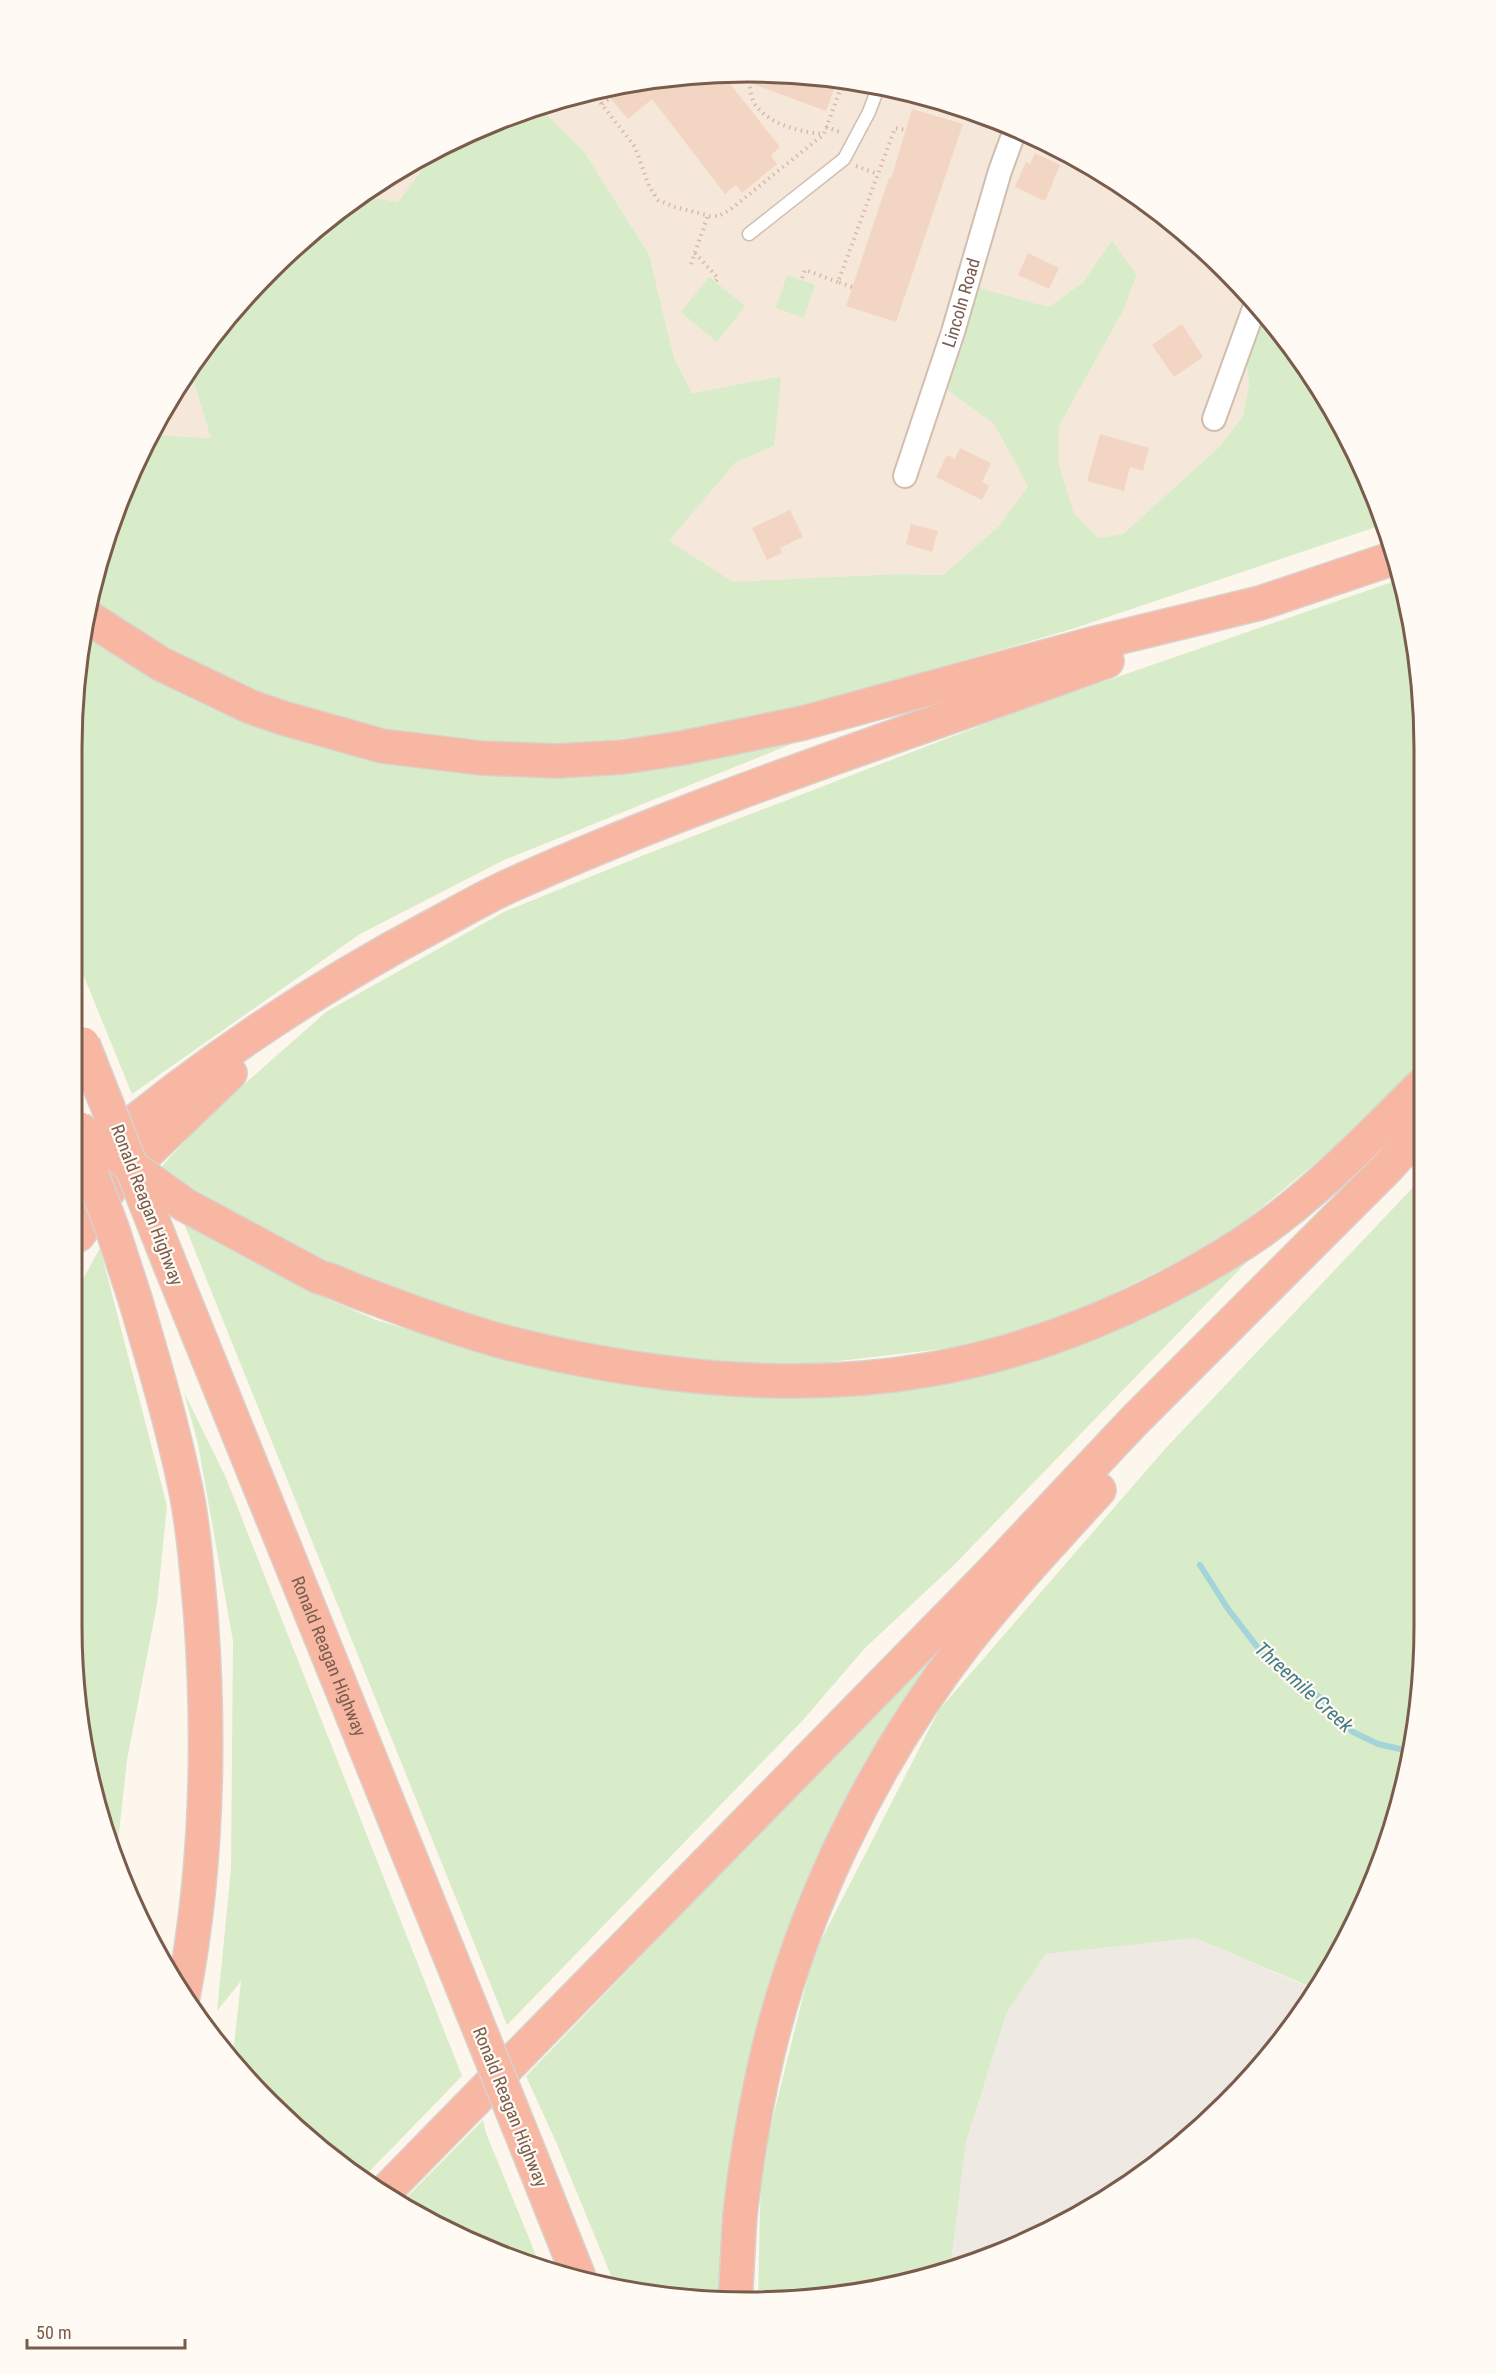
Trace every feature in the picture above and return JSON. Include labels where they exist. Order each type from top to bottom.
[{"type":"highway","points":[[82,1166],[132,1123],[212,1063],[307,999],[365,963],[505,888],[870,743],[974,709],[1260,603],[1386,561]]},
{"type":"highway","points":[[94,621],[161,664],[251,707],[283,718],[382,746],[481,758],[557,761],[623,757],[751,735],[1260,603]]},
{"type":"highway","points":[[82,1229],[111,1187],[307,999]]},
{"type":"highway","name":"Ronald Reagan Highway","points":[[82,1041],[171,1268],[576,2270]]},
{"type":"highway","points":[[82,1131],[186,1205],[319,1277],[412,1312],[502,1341],[571,1358],[647,1371],[791,1382],[928,1370],[1020,1347],[1082,1326],[1167,1286],[1246,1241],[1286,1211],[1345,1161],[1414,1093]]},
{"type":"highway","points":[[390,2187],[990,1574],[1178,1377],[1414,1139]]},
{"type":"highway","points":[[82,1149],[112,1228],[166,1406],[185,1488],[198,1582],[205,1677],[206,1783],[200,1880],[185,1981]]},
{"type":"highway","points":[[736,2292],[744,2185],[763,2075],[778,2013],[805,1932],[850,1826],[921,1705],[967,1641],[1023,1574],[1110,1478],[1178,1377]]},
{"type":"street","name":"Lincoln Road","points":[[905,476],[953,332],[1000,171],[1012,137]]},
{"type":"street","points":[[1214,419],[1252,314]]},
{"type":"lane","points":[[749,234],[844,159],[876,95]]},
{"type":"path","points":[[749,82],[752,98],[757,107],[769,117],[794,129],[824,134]]},
{"type":"path","points":[[598,100],[634,147],[649,186],[658,200],[675,207],[719,216],[731,209],[824,134],[840,89]]},
{"type":"path","points":[[602,104],[610,98]]},
{"type":"path","points":[[838,282],[895,128],[906,130]]},
{"type":"path","points":[[855,166],[878,174]]},
{"type":"path","points":[[692,264],[708,215]]},
{"type":"path","points":[[695,253],[718,278],[715,282]]},
{"type":"path","points":[[802,278],[805,270],[852,287]]},
{"type":"shaded area","points":[[748,82],[835,88],[878,95],[920,105],[1003,133],[1081,172],[1153,220],[1219,277],[1248,309],[1254,316],[1246,355],[1249,384],[1243,416],[1219,447],[1123,534],[1098,538],[1074,513],[1059,465],[1059,426],[1124,309],[1137,276],[1112,240],[1083,282],[1049,307],[973,286],[943,387],[994,424],[1028,486],[999,526],[943,575],[898,574],[733,583],[668,542],[735,463],[774,446],[780,376],[692,393],[674,358],[649,254],[583,150],[546,114],[618,95],[661,88]]},
{"type":"shaded area","points":[[424,167],[398,202],[374,198]]},
{"type":"shaded area","points":[[194,380],[212,438],[161,435]]},
{"type":"shaded area","points":[[1195,1938],[1307,1987],[1276,2032],[1219,2098],[1153,2155],[1081,2203],[1042,2224],[1003,2242],[951,2260],[966,2142],[1007,2012],[1046,1954]]},
{"type":"green space","points":[[546,114],[583,150],[649,254],[674,358],[692,393],[781,376],[774,446],[735,463],[669,541],[733,582],[898,574],[943,575],[999,526],[1028,486],[994,424],[943,387],[973,286],[1049,307],[1083,282],[1112,240],[1137,275],[1124,309],[1059,426],[1059,465],[1074,513],[1098,538],[1123,534],[1219,447],[1243,416],[1249,384],[1246,355],[1258,321],[1301,378],[1324,415],[1363,493],[1376,527],[1072,629],[810,705],[681,733],[556,745],[427,737],[322,715],[247,688],[167,650],[97,608],[118,534],[133,493],[161,435],[211,438],[194,380],[220,343],[277,277],[343,220],[374,198],[398,202],[424,167],[493,133]]},
{"type":"green space","points":[[787,275],[815,285],[804,318],[776,308]]},
{"type":"green space","points":[[709,277],[745,306],[717,342],[681,312]]},
{"type":"green space","points":[[1392,582],[1408,661],[1414,748],[1414,1075],[1350,1135],[1223,1239],[1054,1323],[976,1345],[796,1366],[599,1352],[468,1320],[331,1270],[164,1177],[162,1166],[206,1118],[326,1012],[504,912],[644,855],[1016,712]]},
{"type":"green space","points":[[92,634],[378,759],[509,776],[657,766],[809,737],[504,860],[360,934],[132,1094],[82,972],[82,748],[84,704]]},
{"type":"green space","points":[[1414,1186],[1414,1627],[1408,1714],[1391,1799],[1363,1882],[1345,1921],[1308,1986],[1195,1938],[1046,1954],[1007,2012],[966,2142],[951,2260],[878,2280],[835,2287],[758,2292],[761,2166],[813,1956],[939,1710],[1164,1450]]},
{"type":"green space","points":[[183,1221],[312,1292],[376,1320],[534,1366],[633,1383],[778,1399],[915,1385],[1033,1361],[1140,1319],[1269,1239],[954,1565],[865,1648],[803,1720],[507,2025]]},
{"type":"green space","points":[[100,1248],[167,1506],[157,1604],[127,1760],[118,1841],[95,1757],[84,1671],[82,1281]]},
{"type":"green space","points":[[184,1392],[226,1478],[462,2076],[368,2173],[343,2155],[277,2098],[233,2048],[241,1981],[217,2011],[231,1869],[233,1641],[198,1444]]},
{"type":"green space","points":[[942,1649],[780,1952],[736,2117],[722,2291],[661,2287],[612,2279],[526,2076],[810,1781]]},
{"type":"green space","points":[[483,2120],[486,2133],[537,2258],[493,2242],[454,2224],[406,2198]]},
{"type":"building","points":[[748,82],[834,88],[826,111]]},
{"type":"building","points":[[729,83],[780,147],[771,155],[777,164],[742,193],[736,185],[725,194],[652,99],[628,119],[609,97],[661,88]]},
{"type":"building","points":[[912,109],[963,124],[896,322],[846,306],[889,178],[891,179]]},
{"type":"building","points":[[1035,153],[1060,165],[1045,201],[1015,187],[1026,162],[1030,164]]},
{"type":"building","points":[[1028,253],[1059,268],[1049,289],[1018,275]]},
{"type":"building","points":[[1182,324],[1203,357],[1174,377],[1152,345]]},
{"type":"building","points":[[1100,434],[1149,448],[1143,471],[1130,467],[1124,491],[1087,481]]},
{"type":"building","points":[[960,448],[991,463],[982,482],[989,486],[982,500],[936,477],[947,455],[955,459]]},
{"type":"building","points":[[790,510],[803,537],[780,548],[782,553],[767,560],[752,528]]},
{"type":"building","points":[[911,524],[938,531],[932,552],[906,544]]},
{"type":"waterway","name":"Threemile Creek","points":[[1200,1565],[1228,1609],[1262,1653],[1312,1690],[1353,1732],[1378,1744],[1402,1749]]}]
